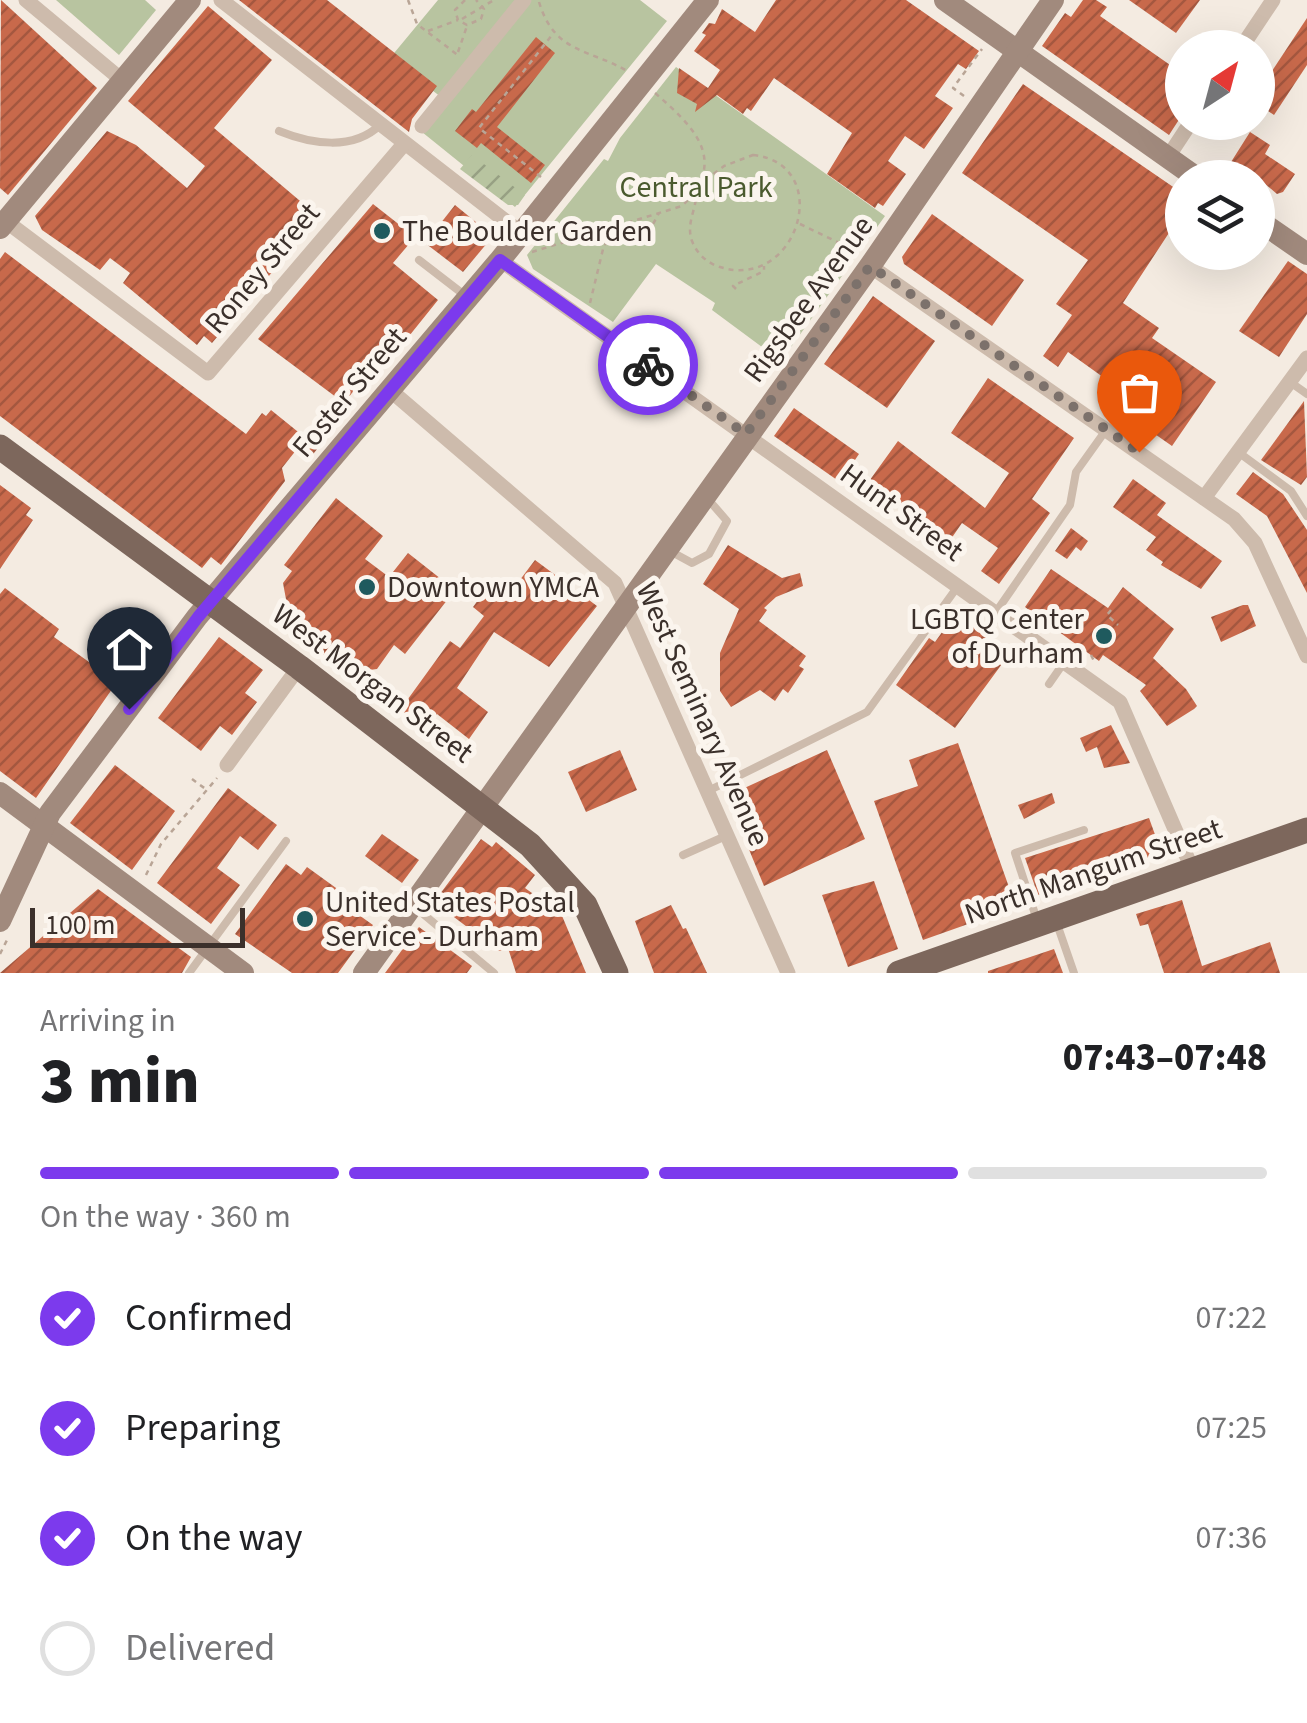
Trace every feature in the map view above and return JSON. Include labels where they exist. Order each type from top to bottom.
[{"type":"main road","name":"West Morgan Street","points":[[0,447],[299,667],[483,808],[563,876],[598,928],[616,973]]},
{"type":"main road","name":"North Mangum Street","points":[[899,973],[1307,830]]},
{"type":"street","points":[[26,0],[124,80]]},
{"type":"street","points":[[3,225],[190,0]]},
{"type":"street","points":[[221,0],[525,242]]},
{"type":"street","points":[[422,126],[524,0]]},
{"type":"street","name":"Foster Street","points":[[5,927],[44,826],[211,602],[500,260],[525,242],[708,0]]},
{"type":"street","points":[[944,0],[1172,160]]},
{"type":"street","name":"Rigsbee Avenue","points":[[364,973],[627,604],[864,259],[1053,0]]},
{"type":"street","points":[[1254,30],[1273,0]]},
{"type":"street","points":[[1168,157],[1180,140]]},
{"type":"street","name":"Roney Street","points":[[3,225],[208,373],[404,144]]},
{"type":"street","points":[[1275,232],[1307,254]]},
{"type":"street","points":[[864,259],[1242,526],[1255,544],[1307,656]]},
{"type":"street","name":"Hunt Street","points":[[500,260],[996,612],[1126,710],[1193,871]]},
{"type":"street","points":[[1204,498],[1307,358]]},
{"type":"street","name":"West Seminary Avenue","points":[[390,390],[608,576],[627,604],[788,973]]},
{"type":"street","points":[[227,765],[299,667]]},
{"type":"street","points":[[0,792],[242,973]]},
{"type":"lane","points":[[279,131],[302,140],[346,142],[368,138],[380,125]]},
{"type":"lane","points":[[419,260],[468,298]]},
{"type":"lane","points":[[1290,382],[1307,394]]},
{"type":"lane","points":[[996,612],[1070,505],[1076,472],[1106,430]]},
{"type":"lane","points":[[1238,452],[1296,500],[1307,516]]},
{"type":"lane","points":[[1296,500],[1307,492]]},
{"type":"lane","points":[[666,548],[692,564],[709,554],[728,522],[703,495]]},
{"type":"lane","points":[[708,791],[837,730],[866,712],[958,586]]},
{"type":"lane","points":[[1049,684],[1064,662]]},
{"type":"lane","points":[[1074,973],[1015,854],[1084,830]]},
{"type":"lane","points":[[682,855],[728,836]]},
{"type":"lane","points":[[189,973],[286,841]]},
{"type":"lane","points":[[412,905],[494,973]]},
{"type":"path","points":[[408,0],[417,24],[471,66]]},
{"type":"path","points":[[463,0],[455,10],[459,20],[467,24],[480,19],[482,6]]},
{"type":"path","points":[[476,0],[482,6]]},
{"type":"path","points":[[427,32],[494,0]]},
{"type":"path","points":[[538,0],[552,34],[571,48],[606,58],[631,72]]},
{"type":"path","points":[[457,55],[467,24]]},
{"type":"path","points":[[544,180],[479,128],[552,34]]},
{"type":"path","points":[[966,98],[953,88],[982,48]]},
{"type":"path","points":[[525,242],[571,239],[685,204],[696,188],[742,157],[774,160],[798,188],[799,224],[784,252],[764,265],[744,271],[725,269],[700,254],[690,226],[696,188],[705,156],[700,138],[653,91]]},
{"type":"path","points":[[590,303],[604,245],[620,234],[646,237],[660,212]]},
{"type":"path","points":[[799,224],[864,259]]},
{"type":"path","points":[[736,289],[733,286],[742,280],[764,271],[764,265]]},
{"type":"path","points":[[1111,610],[1108,616],[1118,626]]},
{"type":"path","points":[[1091,656],[1094,664]]},
{"type":"path","points":[[134,892],[154,865],[161,844],[227,765]]},
{"type":"path","points":[[192,779],[207,790]]},
{"type":"path","points":[[0,954],[5,927]]},
{"type":"green space","points":[[56,0],[145,0],[156,10],[119,55]]},
{"type":"green space","name":"Central Park","points":[[438,0],[640,0],[667,21],[515,207],[417,128],[441,97],[390,58]]},
{"type":"green space","name":"Central Park","points":[[676,67],[885,216],[781,361],[712,310],[715,303],[656,264],[613,322],[533,269],[527,255],[604,159],[608,161],[620,138]]},
{"type":"green space","points":[[472,155],[525,195],[518,205],[508,205],[460,169]]},
{"type":"building","points":[[1,0],[97,88],[8,195],[0,188]]},
{"type":"building","points":[[239,0],[327,0],[437,86],[412,119],[409,132]]},
{"type":"building","points":[[776,0],[906,0],[979,51],[966,69],[958,64],[935,96],[953,108],[924,149],[905,136],[888,161],[906,174],[883,206],[878,203],[875,208],[827,174],[852,133],[774,78],[751,111],[747,108],[743,114],[717,95],[695,112],[697,104],[677,93],[679,68],[708,88],[720,70],[694,51],[706,35],[702,33],[709,23],[715,24],[722,9],[755,32]]},
{"type":"building","points":[[1083,0],[1096,0],[1107,7],[1100,16],[1165,61],[1165,132],[1042,46],[1065,13],[1071,17]]},
{"type":"building","points":[[1129,0],[1200,0],[1178,30],[1172,30]]},
{"type":"building","points":[[208,6],[272,60],[214,128],[319,217],[212,343],[204,336],[197,345],[123,283],[130,273],[110,258],[100,270],[42,230],[35,216],[107,131],[136,145],[187,188],[205,166],[128,101]]},
{"type":"building","points":[[1307,18],[1307,65],[1275,113],[1275,66]]},
{"type":"building","points":[[536,37],[555,53],[497,127],[545,165],[531,183],[481,143],[477,148],[455,131],[472,109],[476,112]]},
{"type":"building","points":[[1023,84],[1165,181],[1165,239],[1123,303],[1159,328],[1152,338],[1216,382],[1172,446],[1119,409],[1128,395],[1068,352],[1058,367],[1043,356],[1072,315],[1056,304],[1088,260],[962,173]]},
{"type":"building","points":[[1245,140],[1262,140],[1270,145],[1265,154],[1274,160],[1232,160]]},
{"type":"building","points":[[1275,161],[1295,174],[1283,192],[1277,194]]},
{"type":"building","points":[[373,204],[415,237],[393,263],[438,300],[385,366],[378,360],[344,403],[258,339]]},
{"type":"building","points":[[455,205],[493,236],[463,272],[425,243]]},
{"type":"building","points":[[932,214],[1024,280],[992,326],[904,264],[902,257]]},
{"type":"building","points":[[5,252],[246,434],[262,413],[266,416],[271,410],[318,448],[310,458],[297,449],[282,468],[285,481],[221,565],[211,557],[202,568],[0,416],[0,259]]},
{"type":"building","points":[[1288,261],[1307,274],[1307,314],[1279,357],[1239,331]]},
{"type":"building","points":[[873,296],[935,341],[887,408],[824,364]]},
{"type":"building","points":[[988,378],[1074,438],[1032,499],[1050,513],[999,584],[981,571],[998,548],[962,523],[944,549],[899,517],[903,510],[867,484],[898,441],[985,508],[1009,473],[951,433]]},
{"type":"building","points":[[1304,401],[1307,477],[1301,485],[1261,460]]},
{"type":"building","points":[[794,408],[859,454],[840,482],[774,436]]},
{"type":"building","points":[[1253,472],[1283,494],[1307,530],[1307,593],[1267,516],[1236,494]]},
{"type":"building","points":[[1133,479],[1166,503],[1157,515],[1222,561],[1201,589],[1161,565],[1163,562],[1146,550],[1156,537],[1113,507]]},
{"type":"building","points":[[0,485],[31,508],[26,515],[33,520],[0,569]]},
{"type":"building","name":"Downtown YMCA","points":[[336,498],[383,536],[365,559],[389,577],[408,553],[455,590],[405,654],[394,645],[377,669],[346,673],[316,650],[312,628],[288,610],[283,583],[292,571],[284,565]]},
{"type":"building","points":[[1071,528],[1088,541],[1081,551],[1076,547],[1067,559],[1055,551]]},
{"type":"building","points":[[728,545],[782,578],[800,573],[803,586],[776,597],[764,608],[767,610],[759,621],[806,656],[799,666],[804,669],[788,693],[783,689],[775,701],[760,690],[731,707],[720,691],[720,653],[739,609],[703,584]]},
{"type":"building","points":[[535,560],[597,606],[549,667],[494,632],[457,688],[488,712],[469,739],[437,714],[426,729],[400,710],[450,641],[460,648],[484,616],[473,607],[490,584],[507,597]]},
{"type":"building","points":[[1051,569],[1108,608],[1123,587],[1174,629],[1153,658],[1186,689],[1197,706],[1167,726],[1140,691],[1146,685],[1103,655],[1099,661],[1025,607]]},
{"type":"building","points":[[5,588],[59,629],[54,637],[117,682],[36,798],[0,771],[0,594]]},
{"type":"building","points":[[1248,605],[1256,626],[1221,642],[1211,617]]},
{"type":"building","points":[[955,614],[1010,653],[955,728],[896,685],[929,638],[935,642]]},
{"type":"building","points":[[219,637],[263,670],[245,693],[257,702],[232,735],[220,726],[201,751],[158,718]]},
{"type":"building","points":[[1111,725],[1130,763],[1104,768],[1097,747],[1086,752],[1080,738]]},
{"type":"building","points":[[958,743],[1016,907],[923,940],[874,801],[918,786],[909,760]]},
{"type":"building","points":[[620,750],[637,790],[586,812],[568,772]]},
{"type":"building","points":[[827,750],[865,839],[764,886],[727,796]]},
{"type":"building","points":[[115,765],[175,811],[132,870],[70,823]]},
{"type":"building","points":[[228,788],[277,825],[258,850],[240,836],[217,868],[240,885],[211,924],[157,883]]},
{"type":"building","points":[[1052,793],[1055,803],[1024,819],[1018,805]]},
{"type":"building","points":[[1149,818],[1162,854],[1038,895],[1025,858]]},
{"type":"building","points":[[382,834],[419,860],[402,883],[365,856]]},
{"type":"building","points":[[481,839],[492,847],[496,842],[535,875],[525,888],[550,906],[553,913],[560,911],[586,973],[516,973],[508,948],[499,951],[434,902]]},
{"type":"building","name":"United States Postal Service - Durham","points":[[286,864],[301,875],[307,867],[361,906],[356,913],[373,925],[338,973],[292,973],[235,934]]},
{"type":"building","points":[[874,881],[898,949],[848,967],[822,895]]},
{"type":"building","points":[[98,889],[191,957],[182,973],[0,973]]},
{"type":"building","points":[[1182,900],[1202,966],[1270,942],[1280,973],[1164,973],[1148,924],[1140,926],[1136,914]]},
{"type":"building","points":[[671,905],[707,973],[654,973],[635,921]]},
{"type":"building","points":[[419,927],[472,966],[467,973],[385,973]]},
{"type":"building","points":[[1054,949],[1063,973],[988,973],[988,971]]},
{"type":"way so far","points":[[648,365],[746,434],[870,266],[1139,452]]},
{"type":"place","name":"The Boulder Garden","points":[[382,231]]},
{"type":"place","name":"Downtown YMCA","points":[[367,587]]},
{"type":"place","name":"LGBTQ Center of Durham","points":[[1104,636]]},
{"type":"place","name":"United States Postal Service - Durham","points":[[305,919]]},
{"type":"route","points":[[129,709],[198,617],[500,260],[648,365]]}]
